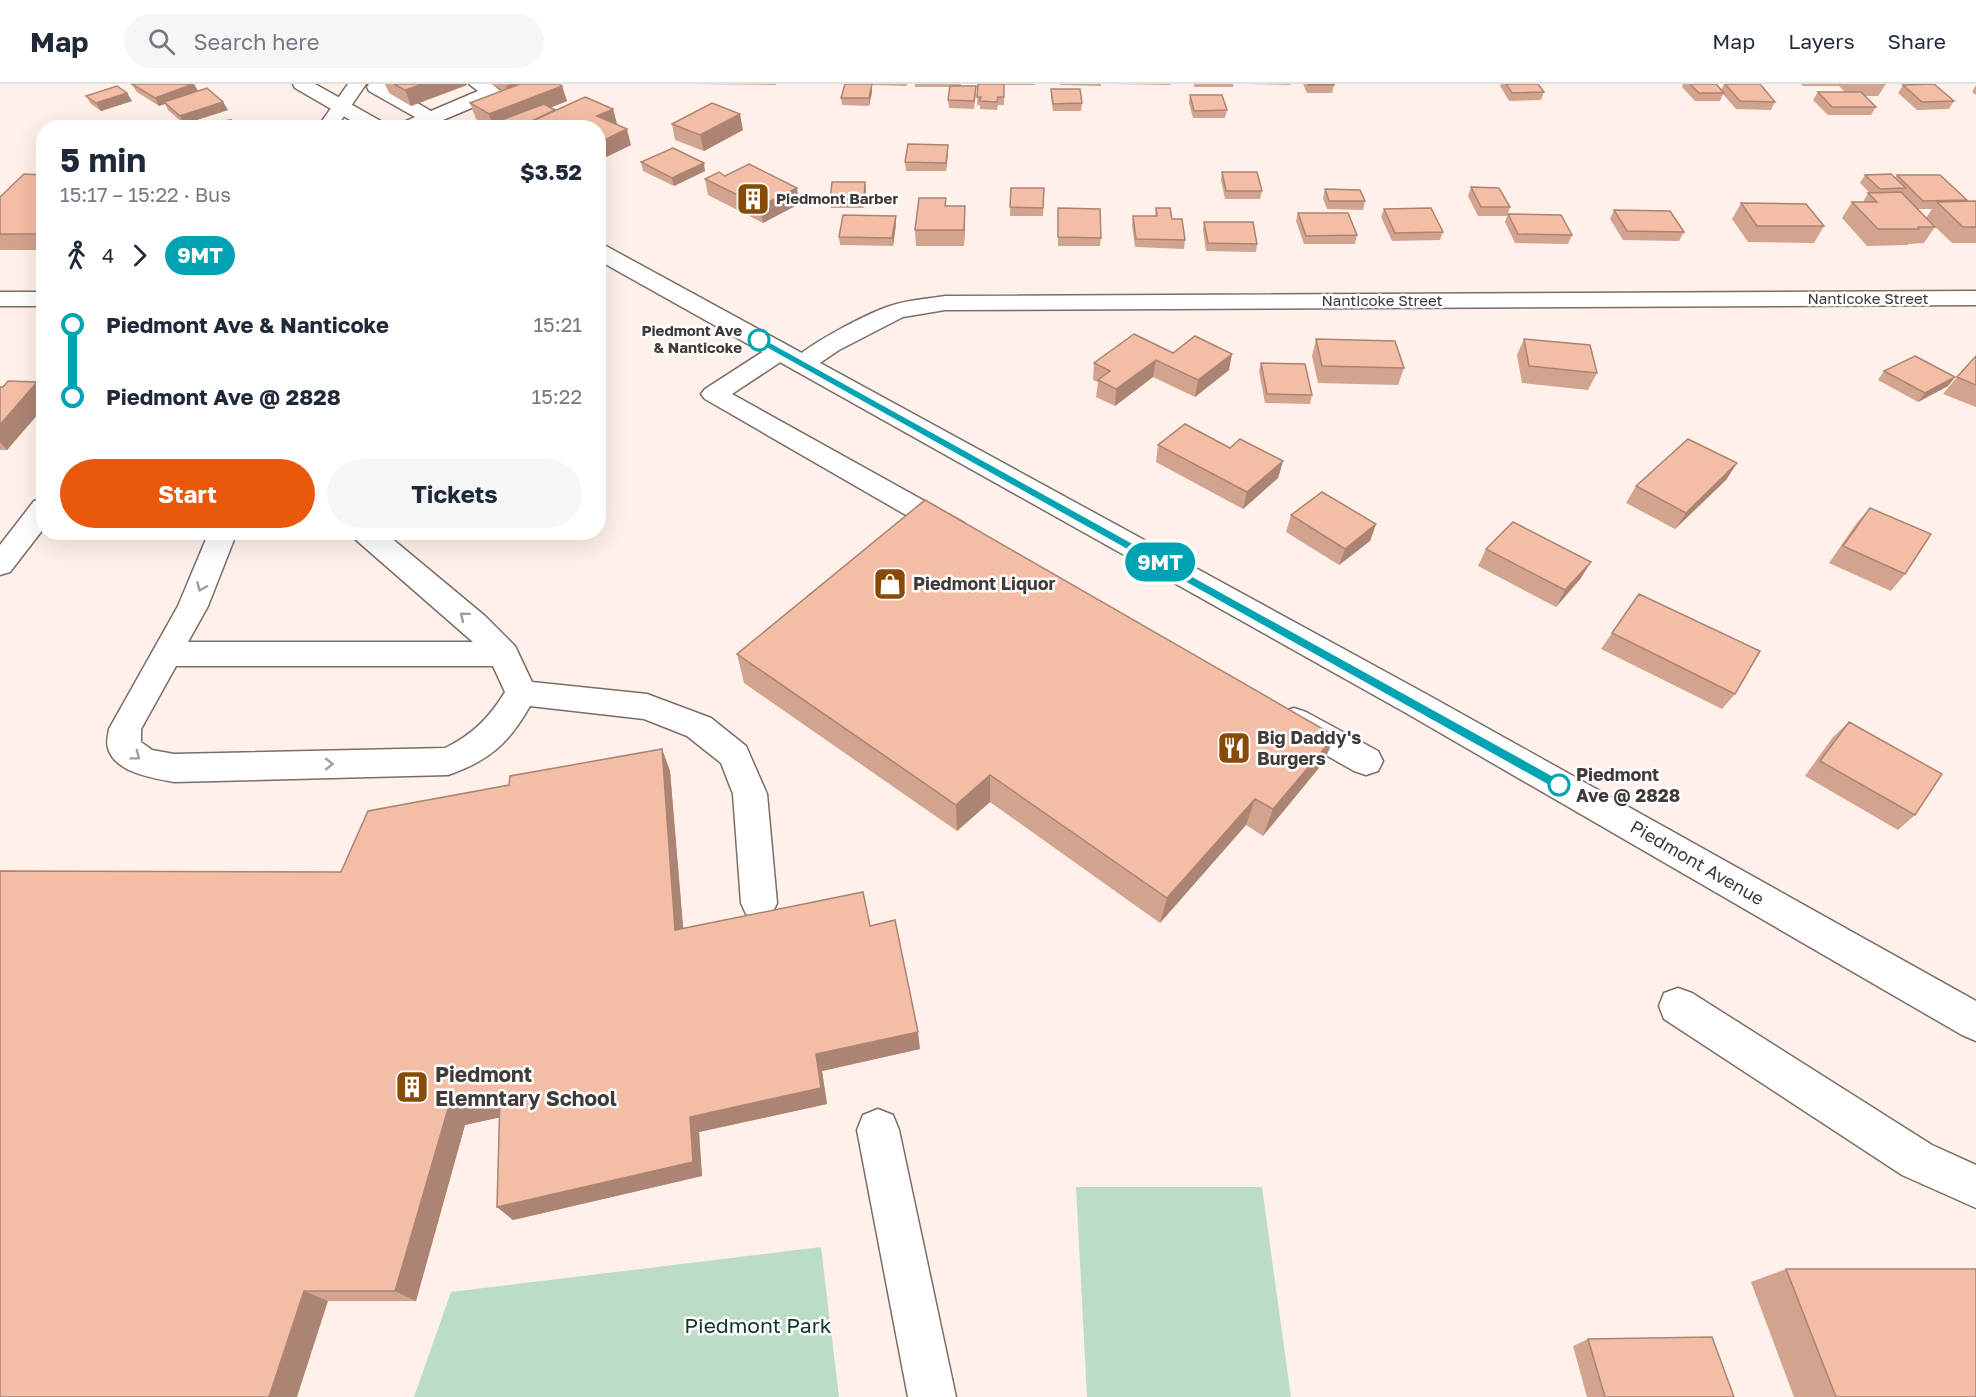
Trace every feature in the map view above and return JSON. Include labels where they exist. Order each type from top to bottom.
[{"type":"main road","points":[[302,84],[365,120]]},
{"type":"main road","points":[[331,120],[357,84]]},
{"type":"main road","points":[[383,84],[376,87],[430,118]]},
{"type":"main road","points":[[425,120],[493,92],[478,84]]},
{"type":"main road","points":[[438,94],[460,106]]},
{"type":"main road","name":"Piedmont Avenue","points":[[606,254],[1417,704],[1976,1022]]},
{"type":"main road","name":"Nanticoke Street","points":[[976,542],[714,394],[790,358],[830,345],[897,311],[945,303],[1976,298]]},
{"type":"main road","points":[[0,299],[36,299]]},
{"type":"main road","points":[[0,565],[36,518]]},
{"type":"main road","points":[[221,540],[193,606],[124,729],[124,747],[143,762],[174,768],[448,761],[477,748],[501,728],[521,693]]},
{"type":"main road","points":[[374,540],[474,624],[504,654],[521,693]]},
{"type":"main road","points":[[166,654],[504,654]]},
{"type":"main road","points":[[521,693],[647,707],[699,727],[734,755],[750,794],[759,903]]},
{"type":"main road","points":[[1274,709],[1366,761]]},
{"type":"main road","points":[[1678,1006],[1917,1160],[1976,1187]]},
{"type":"main road","points":[[878,1130],[932,1397]]},
{"type":"green space","points":[[1076,1187],[1262,1187],[1291,1397],[1087,1397]]},
{"type":"green space","name":"Piedmont Park","points":[[821,1247],[839,1397],[414,1397],[451,1292]]},
{"type":"building","points":[[132,84],[193,84],[155,98]]},
{"type":"building","points":[[394,84],[423,84],[405,90]]},
{"type":"building","points":[[520,84],[559,84],[562,86],[489,114],[470,103]]},
{"type":"building","points":[[845,84],[872,84],[869,98],[841,98]]},
{"type":"building","points":[[978,84],[1004,84],[1004,97],[998,97],[997,102],[980,101],[981,97],[977,97]]},
{"type":"building","points":[[1334,84],[1334,85],[1309,85]]},
{"type":"building","points":[[1506,84],[1538,84],[1544,92],[1512,93]]},
{"type":"building","points":[[1690,84],[1716,84],[1724,93],[1699,93]]},
{"type":"building","points":[[1725,84],[1760,84],[1775,102],[1740,101]]},
{"type":"building","points":[[1934,84],[1954,101],[1922,102],[1903,85]]},
{"type":"building","points":[[117,86],[127,93],[96,103],[86,96]]},
{"type":"building","points":[[950,86],[976,86],[974,101],[948,100]]},
{"type":"building","points":[[207,88],[223,102],[180,116],[164,102]]},
{"type":"building","points":[[1051,89],[1080,89],[1082,103],[1053,104]]},
{"type":"building","points":[[1818,92],[1861,92],[1876,107],[1832,107]]},
{"type":"building","points":[[1190,95],[1222,95],[1227,110],[1194,111]]},
{"type":"building","points":[[585,97],[613,109],[597,116],[627,129],[606,139],[606,120],[535,120]]},
{"type":"building","points":[[712,103],[740,114],[700,135],[672,124]]},
{"type":"building","points":[[544,104],[555,110],[534,120],[501,120]]},
{"type":"building","points":[[908,144],[948,145],[946,163],[905,162]]},
{"type":"building","points":[[673,148],[704,163],[672,178],[641,162]]},
{"type":"building","points":[[749,164],[797,188],[760,206],[705,179],[719,172],[725,176]]},
{"type":"building","points":[[1222,172],[1257,172],[1262,191],[1226,191]]},
{"type":"building","points":[[24,174],[36,175],[36,234],[0,234],[0,197]]},
{"type":"building","points":[[1891,174],[1906,188],[1880,189],[1865,175]]},
{"type":"building","points":[[1897,175],[1940,175],[1967,200],[1923,201]]},
{"type":"building","points":[[832,182],[865,182],[864,199],[830,200]]},
{"type":"building","points":[[1471,187],[1499,188],[1510,207],[1481,207]]},
{"type":"building","points":[[1011,188],[1044,188],[1043,208],[1010,207]]},
{"type":"building","points":[[1325,189],[1360,190],[1365,201],[1329,201]]},
{"type":"building","points":[[1901,192],[1935,227],[1878,229],[1852,202],[1877,202],[1868,193]]},
{"type":"building","points":[[919,198],[946,198],[945,206],[965,206],[964,230],[915,230]]},
{"type":"building","points":[[1976,201],[1976,227],[1963,227],[1937,202]]},
{"type":"building","points":[[1741,203],[1806,204],[1824,226],[1757,226]]},
{"type":"building","points":[[1058,208],[1100,209],[1101,238],[1058,237]]},
{"type":"building","points":[[1156,208],[1170,208],[1172,219],[1182,219],[1185,240],[1136,239],[1133,216],[1157,216]]},
{"type":"building","points":[[1431,208],[1443,232],[1395,233],[1384,209]]},
{"type":"building","points":[[1614,210],[1670,211],[1684,232],[1627,231]]},
{"type":"building","points":[[1298,213],[1348,213],[1357,235],[1306,236]]},
{"type":"building","points":[[1508,214],[1561,215],[1572,235],[1518,234]]},
{"type":"building","points":[[843,215],[896,216],[892,238],[839,237]]},
{"type":"building","points":[[1204,222],[1253,222],[1257,244],[1208,243]]},
{"type":"building","points":[[1134,334],[1173,353],[1195,336],[1232,354],[1198,380],[1156,360],[1116,389],[1098,380],[1110,371],[1094,363]]},
{"type":"building","points":[[1316,339],[1395,341],[1404,368],[1322,366]]},
{"type":"building","points":[[1524,339],[1590,345],[1597,373],[1529,366]]},
{"type":"building","points":[[1915,356],[1955,377],[1925,393],[1884,371]]},
{"type":"building","points":[[1976,356],[1976,385],[1957,377]]},
{"type":"building","points":[[1261,363],[1305,364],[1312,395],[1267,394]]},
{"type":"building","points":[[8,381],[36,382],[0,425],[0,387]]},
{"type":"building","points":[[1185,424],[1230,448],[1240,439],[1283,461],[1247,492],[1158,445]]},
{"type":"building","points":[[1688,439],[1737,463],[1686,513],[1636,486]]},
{"type":"building","points":[[1322,492],[1376,524],[1345,549],[1291,515]]},
{"type":"building","points":[[925,500],[1335,736],[1273,809],[1255,799],[1167,898],[990,775],[956,805],[737,654]]},
{"type":"building","points":[[1870,508],[1931,534],[1905,574],[1843,546]]},
{"type":"building","points":[[1513,522],[1591,562],[1565,590],[1486,549]]},
{"type":"building","points":[[1639,594],[1760,651],[1735,694],[1612,633]]},
{"type":"building","points":[[1849,722],[1942,774],[1915,815],[1820,761]]},
{"type":"building","name":"Piedmont Elemntary School","points":[[662,749],[675,930],[863,892],[870,926],[895,920],[918,1032],[816,1054],[821,1088],[690,1117],[693,1162],[497,1207],[500,1098],[448,1109],[395,1291],[304,1291],[269,1397],[0,1397],[0,871],[341,872],[368,811],[509,785],[510,776]]},
{"type":"building","points":[[1786,1269],[1976,1269],[1976,1397],[1836,1397]]},
{"type":"building","points":[[1712,1337],[1734,1397],[1605,1397],[1588,1339]]},
{"type":"bus line","name":"9MT","points":[[759,340],[1559,785]]},
{"type":"place","name":"Piedmont Barber","points":[[753,199]]},
{"type":"place","name":"Piedmont Ave & Nanticoke","points":[[759,340]]},
{"type":"place","name":"Piedmont Liquor","points":[[890,584]]},
{"type":"place","name":"Big Daddy's Burgers","points":[[1234,748]]},
{"type":"place","name":"Piedmont Ave @ 2828","points":[[1559,785]]},
{"type":"place","name":"Piedmont Elemntary School","points":[[412,1087]]}]
